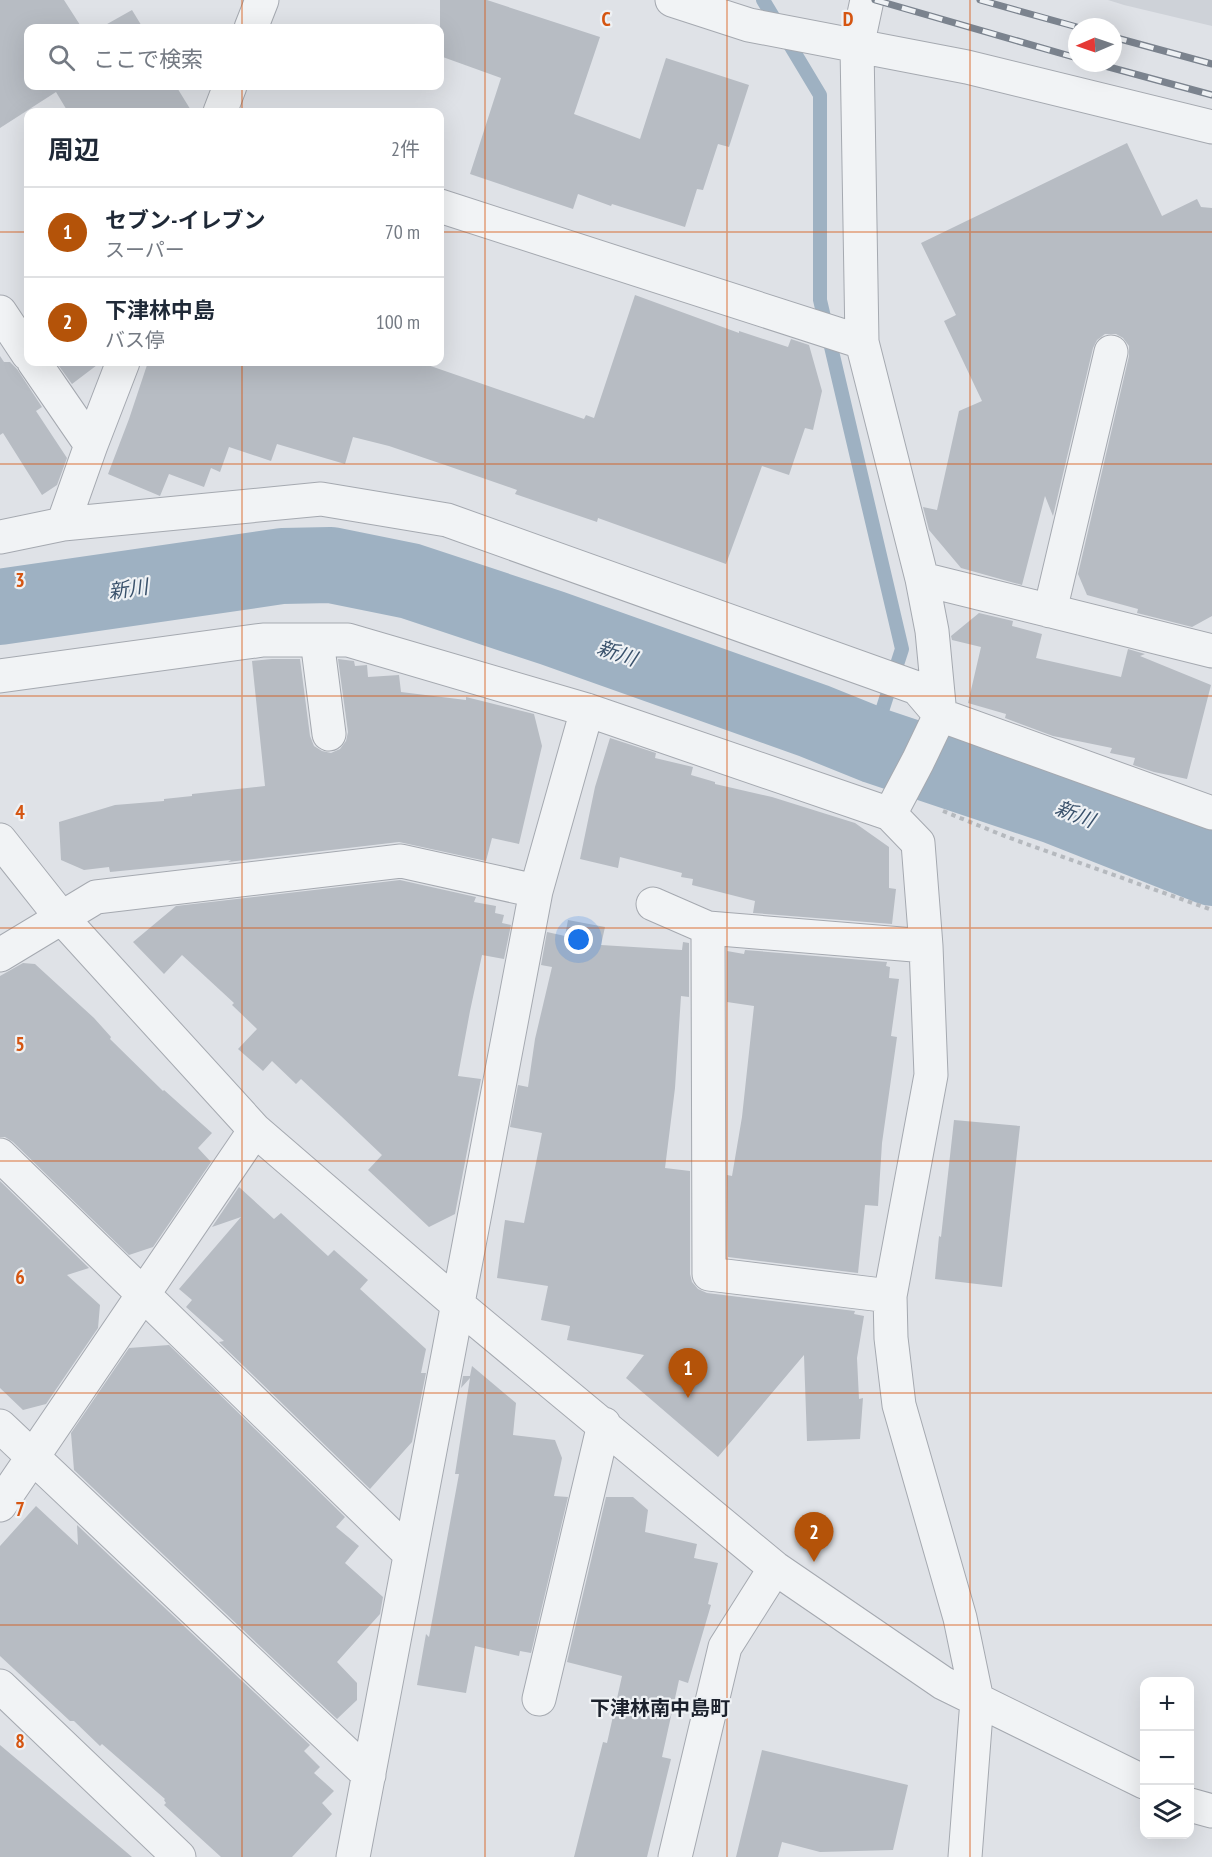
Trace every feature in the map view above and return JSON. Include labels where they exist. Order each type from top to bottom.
[{"type":"street","points":[[253,24],[262,0]]},
{"type":"street","points":[[672,0],[762,27],[967,67],[1212,127]]},
{"type":"street","points":[[867,0],[857,47],[855,340],[922,579],[932,631],[936,724],[897,802]]},
{"type":"street","points":[[222,108],[228,90]]},
{"type":"street","points":[[444,207],[855,340]]},
{"type":"street","points":[[0,312],[24,348]]},
{"type":"street","points":[[1050,610],[1112,352]]},
{"type":"street","points":[[37,366],[91,445]]},
{"type":"street","points":[[63,524],[121,366]]},
{"type":"street","points":[[0,537],[63,524],[321,499],[447,519],[917,688],[936,724],[1212,813]]},
{"type":"street","points":[[922,579],[1212,651]]},
{"type":"street","points":[[0,676],[263,640],[348,640],[897,802],[918,843],[926,946],[931,1075],[890,1296],[891,1338],[899,1406],[960,1618],[978,1700],[965,1857]]},
{"type":"street","points":[[317,640],[329,734]]},
{"type":"street","points":[[353,1857],[536,891],[586,710]]},
{"type":"street","points":[[0,840],[61,917],[255,1131],[458,1305],[776,1568],[943,1683],[1140,1780]]},
{"type":"street","points":[[0,954],[96,897],[401,861],[536,891]]},
{"type":"street","points":[[653,904],[708,928],[926,946]]},
{"type":"street","points":[[708,928],[709,1274],[890,1296]]},
{"type":"street","points":[[0,1505],[255,1131]]},
{"type":"street","points":[[0,1155],[410,1554]]},
{"type":"street","points":[[539,1699],[604,1424]]},
{"type":"street","points":[[0,1426],[369,1775]]},
{"type":"street","points":[[675,1857],[725,1647],[776,1568]]},
{"type":"street","points":[[0,1686],[180,1857]]},
{"type":"street","points":[[1194,1805],[1212,1811]]},
{"type":"path","points":[[897,802],[943,811],[1006,837],[1212,910]]},
{"type":"shaded area","points":[[1108,0],[1212,0],[1212,26],[1124,5]]},
{"type":"building","points":[[0,0],[64,0],[79,24],[24,24],[24,90],[178,90],[190,108],[66,108],[56,92],[31,108],[24,108],[24,113],[0,128]]},
{"type":"building","points":[[440,0],[487,0],[600,37],[574,114],[640,139],[666,58],[749,85],[729,147],[718,144],[703,190],[697,189],[685,227],[578,194],[573,209],[470,174],[501,78],[444,57],[444,24],[440,24]]},
{"type":"building","points":[[132,10],[141,24],[107,24]]},
{"type":"building","points":[[1127,143],[1162,216],[1197,199],[1201,207],[1212,208],[1212,616],[1192,627],[1137,613],[1138,609],[1087,595],[1078,574],[1129,356],[1129,346],[1123,338],[1116,334],[1105,334],[1097,340],[1093,348],[1053,516],[1045,496],[1022,585],[961,568],[929,530],[923,507],[937,510],[959,411],[982,401],[944,321],[956,315],[921,243]]},
{"type":"building","points":[[635,295],[739,333],[739,331],[788,347],[791,339],[809,345],[822,391],[813,430],[805,428],[789,475],[762,466],[726,564],[598,518],[597,522],[515,494],[517,490],[448,466],[389,446],[353,437],[345,464],[277,444],[271,461],[229,447],[220,472],[211,468],[204,487],[169,474],[160,496],[108,474],[147,366],[431,366],[584,419],[586,415],[594,418]]},
{"type":"building","points":[[0,356],[4,362],[10,362],[17,369],[42,407],[36,411],[67,458],[57,485],[42,495],[3,433],[0,435]]},
{"type":"building","points":[[59,366],[96,366],[72,384]]},
{"type":"building","points":[[979,613],[1013,621],[1012,626],[1042,634],[1036,658],[1121,677],[1128,649],[1145,654],[1140,656],[1211,685],[1187,779],[1133,765],[1135,758],[1110,753],[1112,748],[1053,736],[1005,718],[1006,714],[968,703],[981,647],[952,640],[951,636]]},
{"type":"building","points":[[300,659],[310,736],[314,746],[331,753],[340,749],[346,741],[348,732],[338,659],[354,661],[355,666],[367,665],[368,677],[399,675],[401,692],[466,700],[466,697],[534,714],[542,746],[519,844],[492,838],[486,861],[399,842],[228,862],[231,860],[110,872],[109,867],[84,870],[61,860],[59,822],[115,805],[164,801],[164,799],[192,796],[192,794],[265,786],[252,661]]},
{"type":"building","points":[[610,738],[656,753],[655,758],[693,767],[691,775],[715,782],[715,784],[772,797],[855,823],[889,847],[889,888],[896,889],[892,924],[753,913],[755,901],[692,885],[693,879],[681,877],[682,873],[620,857],[618,868],[580,859],[595,787]]},
{"type":"building","points":[[400,880],[476,897],[474,902],[496,906],[495,913],[504,915],[502,923],[511,925],[504,959],[482,955],[470,1011],[458,1076],[481,1079],[455,1214],[429,1227],[368,1170],[382,1155],[341,1116],[301,1079],[296,1084],[272,1061],[263,1071],[238,1049],[257,1029],[232,1005],[234,1003],[182,955],[164,974],[133,942],[176,906]]},
{"type":"building","points":[[568,920],[605,927],[601,945],[682,950],[683,942],[689,943],[689,997],[681,996],[675,1088],[665,1168],[690,1171],[690,1274],[692,1282],[698,1289],[707,1293],[855,1311],[854,1314],[864,1316],[857,1358],[859,1399],[863,1398],[860,1439],[807,1441],[804,1355],[718,1457],[626,1378],[644,1355],[567,1340],[570,1326],[541,1320],[548,1286],[497,1278],[505,1220],[524,1223],[542,1133],[510,1127],[518,1085],[528,1087],[535,1039],[552,967],[541,965],[547,932],[565,936]]},
{"type":"building","points":[[745,950],[887,962],[886,966],[890,967],[889,978],[899,979],[891,1036],[897,1037],[882,1143],[878,1206],[865,1205],[858,1273],[728,1257],[727,1175],[732,1176],[742,1117],[754,1006],[727,1002],[727,951],[744,954]]},
{"type":"building","points":[[23,963],[35,964],[94,1018],[111,1037],[110,1039],[163,1091],[212,1133],[198,1148],[211,1162],[153,1247],[129,1255],[13,1142],[0,1137],[0,976]]},
{"type":"building","points":[[954,1120],[1020,1126],[1002,1287],[935,1279]]},
{"type":"building","points":[[0,1181],[89,1268],[67,1275],[100,1305],[98,1328],[46,1404],[23,1410],[0,1388]]},
{"type":"building","points":[[239,1187],[274,1219],[281,1213],[328,1256],[334,1250],[368,1280],[360,1289],[426,1349],[421,1373],[426,1373],[412,1442],[370,1489],[219,1342],[224,1341],[186,1307],[192,1300],[179,1289],[241,1217],[212,1227]]},
{"type":"building","points":[[169,1345],[345,1517],[336,1527],[359,1546],[345,1563],[383,1597],[380,1614],[337,1662],[357,1683],[357,1700],[337,1719],[74,1470],[71,1433],[129,1348]]},
{"type":"building","points":[[472,1366],[516,1403],[513,1435],[555,1440],[562,1458],[554,1496],[568,1497],[531,1653],[520,1651],[519,1656],[475,1646],[466,1693],[417,1685],[426,1634],[429,1637],[459,1474],[455,1474],[470,1378],[461,1388],[463,1376],[470,1376]]},
{"type":"building","points":[[606,1497],[633,1497],[648,1510],[645,1532],[697,1544],[694,1558],[718,1563],[708,1604],[711,1605],[688,1683],[679,1680],[662,1757],[671,1759],[647,1857],[574,1857],[603,1742],[607,1743],[622,1676],[567,1662]]},
{"type":"building","points":[[36,1506],[78,1545],[77,1525],[310,1745],[304,1751],[320,1767],[314,1773],[334,1791],[322,1803],[332,1814],[292,1857],[221,1857],[164,1805],[165,1799],[102,1744],[100,1746],[74,1721],[70,1721],[0,1656],[0,1546]]},
{"type":"building","points":[[0,1745],[45,1783],[132,1857],[0,1857]]},
{"type":"building","points":[[762,1750],[908,1785],[893,1850],[820,1852],[782,1842],[778,1857],[736,1857]]},
{"type":"waterway","points":[[763,0],[820,95],[820,300],[902,649],[882,711],[867,742]]},
{"type":"waterway","name":"新川","points":[[0,607],[282,566],[331,565],[410,581],[552,628],[814,721],[876,746],[1055,806],[1212,868]]},
{"type":"railway","points":[[875,0],[1068,55]]},
{"type":"railway","points":[[980,0],[1068,24]]},
{"type":"railway","points":[[1122,39],[1212,64]]},
{"type":"railway","points":[[1122,71],[1212,95]]},
{"type":"place","name":"セブン-イレブン","points":[[688,1398]]},
{"type":"place","name":"下津林中島","points":[[814,1562]]},
{"type":"district","name":"下津林南中島町","points":[[660,1708]]}]
